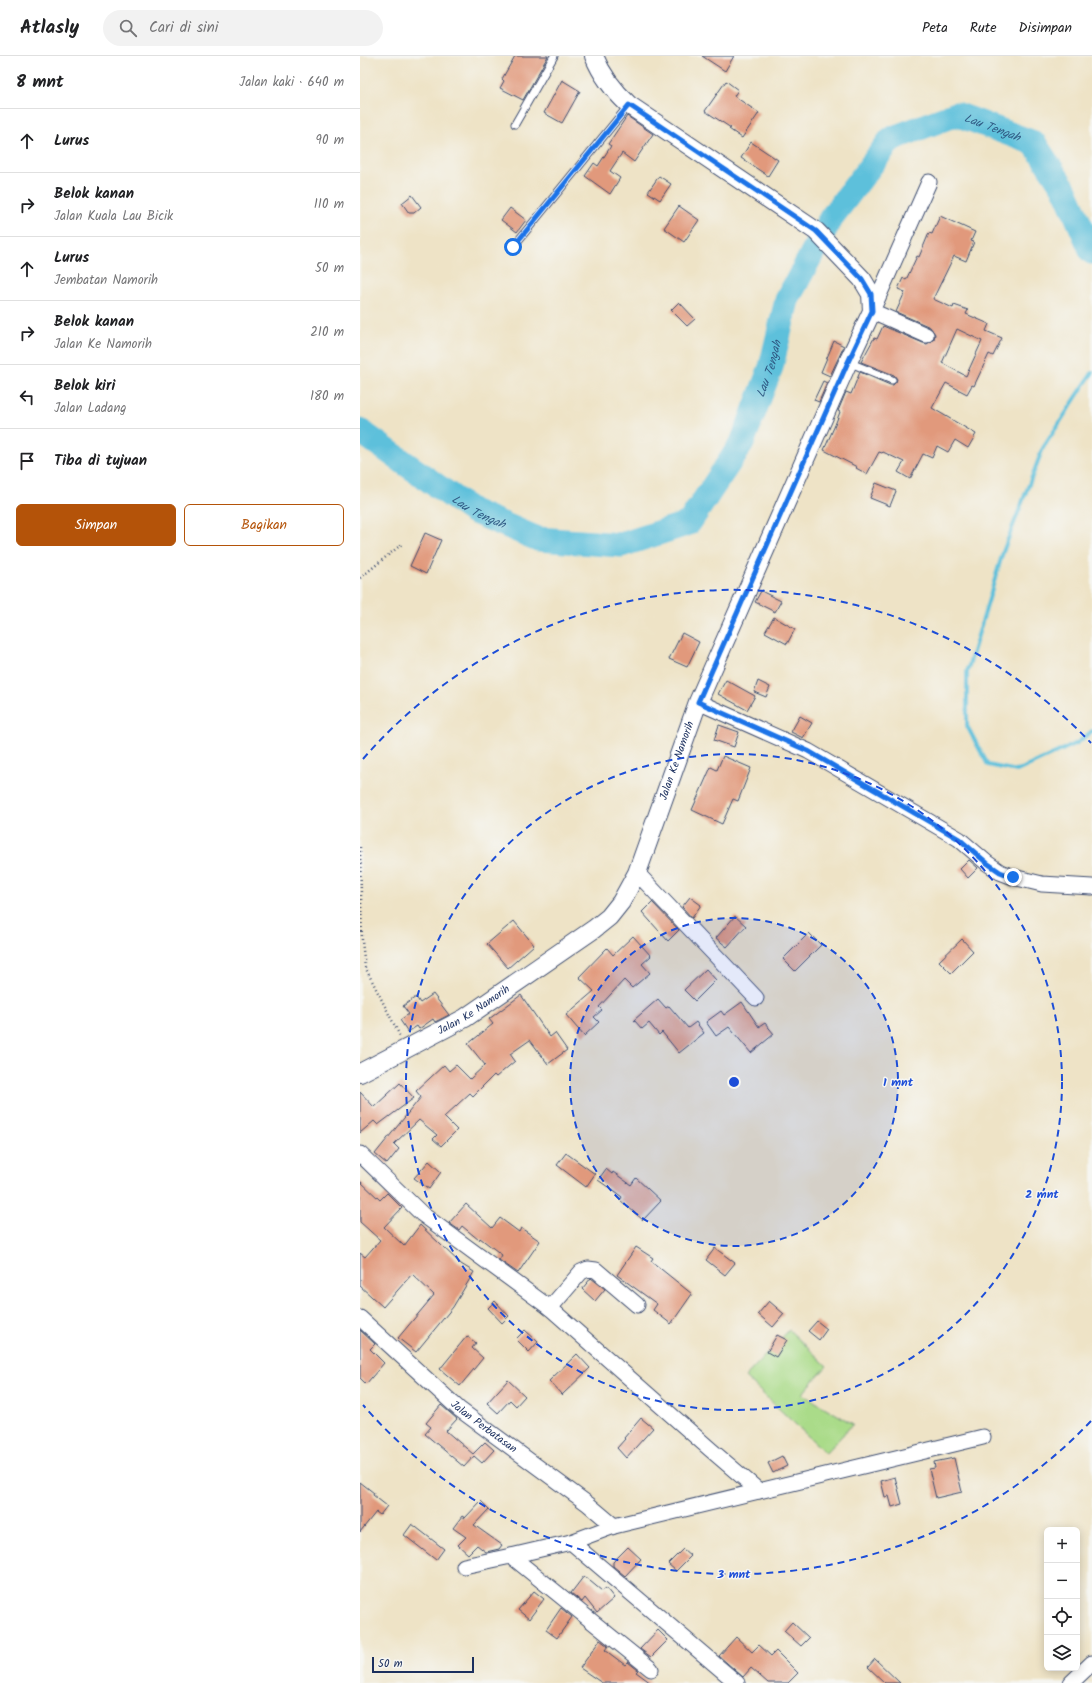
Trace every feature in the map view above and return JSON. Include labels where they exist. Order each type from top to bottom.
[{"type":"street","points":[[594,56],[606,79],[615,92],[629,105],[816,231],[862,279],[871,294],[872,311]]},
{"type":"street","points":[[872,311],[930,182]]},
{"type":"street","points":[[872,311],[926,335]]},
{"type":"street","name":"Jalan Ke Namorih","points":[[360,1073],[465,1018],[594,929],[610,917],[622,902],[637,873],[698,702],[872,311]]},
{"type":"street","points":[[698,702],[815,755],[959,839],[1000,872],[1013,877],[1042,884],[1092,887]]},
{"type":"street","points":[[637,873],[756,998]]},
{"type":"street","points":[[360,1154],[422,1214],[550,1308],[759,1491]]},
{"type":"street","points":[[550,1308],[581,1272],[588,1269],[596,1270],[637,1305]]},
{"type":"street","name":"Jalan Perbatasan","points":[[360,1318],[459,1409],[588,1504],[614,1526]]},
{"type":"street","points":[[464,1566],[571,1542],[614,1526],[983,1437]]},
{"type":"street","points":[[571,1542],[737,1683]]},
{"type":"street","points":[[510,1556],[651,1669]]},
{"type":"street","points":[[1071,1683],[1092,1663]]},
{"type":"lane","points":[[515,124],[554,56]]},
{"type":"lane","points":[[513,247],[629,105]]},
{"type":"lane","points":[[848,362],[892,380]]},
{"type":"path","points":[[360,578],[402,544]]},
{"type":"path","points":[[360,847],[362,941],[365,967],[406,1048]]},
{"type":"green space","points":[[789,1330],[827,1366],[802,1394],[853,1424],[826,1453],[745,1377]]},
{"type":"building","points":[[515,56],[548,56],[523,100],[500,88],[504,81],[502,79]]},
{"type":"building","points":[[702,56],[734,56],[725,71]]},
{"type":"building","points":[[562,80],[580,91],[562,123],[544,113]]},
{"type":"building","points":[[726,81],[738,90],[734,96],[759,113],[742,138],[729,129],[731,128],[705,111]]},
{"type":"building","points":[[627,116],[653,134],[634,162],[622,153],[610,171],[620,178],[610,194],[585,176],[594,163],[598,166],[611,146],[608,144]]},
{"type":"building","points":[[751,142],[778,160],[768,176],[741,158]]},
{"type":"building","points":[[659,176],[671,184],[660,200],[648,192]]},
{"type":"building","points":[[412,195],[421,207],[414,213],[409,213],[402,203]]},
{"type":"building","points":[[679,206],[699,220],[684,242],[664,228]]},
{"type":"building","points":[[510,208],[526,220],[517,232],[501,220]]},
{"type":"building","points":[[940,216],[975,232],[971,241],[974,242],[966,261],[954,256],[933,299],[953,308],[954,305],[968,310],[966,314],[989,324],[986,331],[1002,338],[993,356],[989,354],[974,386],[972,385],[967,394],[946,383],[932,408],[976,434],[968,448],[955,440],[948,452],[937,446],[932,458],[923,454],[910,479],[898,472],[904,462],[883,452],[879,452],[867,474],[856,468],[857,467],[824,450],[840,412],[838,411],[846,392],[851,394],[860,372],[890,385],[893,385],[896,382],[897,379],[894,375],[861,362],[874,338],[877,339],[883,326],[923,343],[927,344],[934,339],[935,334],[930,327],[896,312],[905,292],[898,289],[903,278],[906,280],[917,256],[919,257],[929,233],[932,234]],"holes":[[[957,329],[982,341],[966,376],[942,363]]]},
{"type":"building","points":[[679,302],[695,319],[687,326],[671,310]]},
{"type":"building","points":[[834,341],[844,346],[830,376],[821,372]]},
{"type":"building","points":[[823,381],[827,383],[819,402],[814,400]]},
{"type":"building","points":[[876,483],[896,491],[890,506],[870,498]]},
{"type":"building","points":[[425,533],[441,540],[426,574],[410,566]]},
{"type":"building","points":[[761,591],[781,601],[775,612],[755,602]]},
{"type":"building","points":[[774,617],[795,629],[787,644],[765,632]]},
{"type":"building","points":[[682,633],[699,642],[687,667],[669,659]]},
{"type":"building","points":[[726,680],[755,696],[747,710],[718,694]]},
{"type":"building","points":[[758,681],[770,687],[766,697],[754,692]]},
{"type":"building","points":[[800,716],[812,723],[803,738],[791,732]]},
{"type":"building","points":[[719,725],[739,732],[734,747],[714,740]]},
{"type":"building","points":[[723,756],[751,768],[738,801],[733,799],[722,824],[692,810],[711,767],[717,770]]},
{"type":"building","points":[[969,860],[978,868],[968,878],[960,869]]},
{"type":"building","points":[[690,897],[701,905],[692,918],[682,907]]},
{"type":"building","points":[[652,902],[679,930],[668,941],[642,912]]},
{"type":"building","points":[[735,916],[746,926],[727,947],[716,938]]},
{"type":"building","points":[[514,921],[534,945],[508,968],[487,944]]},
{"type":"building","points":[[809,933],[821,945],[795,971],[783,959]]},
{"type":"building","points":[[633,936],[651,956],[642,964],[650,973],[632,988],[624,980],[599,1007],[602,1010],[594,1017],[599,1022],[584,1036],[566,1015],[594,991],[579,977],[607,948],[613,955]]},
{"type":"building","points":[[962,939],[973,951],[951,973],[939,961]]},
{"type":"building","points":[[706,969],[716,980],[695,1001],[684,990]]},
{"type":"building","points":[[433,994],[449,1015],[435,1022],[433,1019],[419,1029],[417,1026],[408,1032],[400,1020],[409,1014],[403,1006],[416,997],[420,1003]]},
{"type":"building","points":[[521,995],[550,1037],[555,1033],[567,1050],[548,1064],[530,1040],[510,1054],[515,1061],[496,1077],[494,1075],[473,1096],[470,1093],[444,1117],[457,1130],[441,1146],[433,1139],[437,1135],[419,1120],[394,1144],[399,1149],[387,1164],[375,1154],[421,1097],[416,1091],[444,1065],[449,1071],[456,1065],[470,1079],[485,1065],[468,1044],[493,1024],[489,1019]]},
{"type":"building","points":[[658,999],[666,1008],[669,1006],[688,1028],[696,1022],[704,1033],[679,1053],[662,1032],[659,1035],[649,1023],[642,1029],[634,1020]]},
{"type":"building","points":[[742,1002],[759,1027],[765,1023],[774,1034],[751,1053],[729,1027],[716,1036],[706,1022],[721,1011],[724,1015]]},
{"type":"building","points":[[400,1083],[414,1098],[378,1125],[374,1121],[360,1133],[360,1092],[374,1107]]},
{"type":"building","points":[[566,1153],[595,1174],[586,1187],[557,1165]]},
{"type":"building","points":[[429,1161],[441,1172],[429,1189],[414,1178]]},
{"type":"building","points":[[606,1169],[612,1174],[613,1172],[631,1185],[636,1178],[661,1201],[643,1220],[620,1200],[622,1197],[598,1180]]},
{"type":"building","points":[[360,1181],[380,1200],[387,1193],[402,1208],[384,1227],[404,1246],[420,1225],[461,1264],[474,1272],[453,1307],[416,1352],[398,1338],[434,1295],[412,1274],[383,1307],[360,1286],[360,1253],[365,1257],[380,1240],[360,1222]]},
{"type":"building","points":[[466,1204],[492,1228],[500,1218],[519,1232],[521,1228],[540,1241],[518,1273],[499,1260],[502,1255],[480,1238],[479,1240],[462,1226],[459,1230],[449,1223]]},
{"type":"building","points":[[636,1247],[653,1258],[651,1261],[692,1294],[671,1324],[653,1310],[657,1304],[617,1275]]},
{"type":"building","points":[[715,1248],[735,1263],[725,1275],[706,1260]]},
{"type":"building","points":[[591,1278],[605,1289],[595,1301],[582,1289]]},
{"type":"building","points":[[495,1301],[509,1316],[502,1323],[488,1308]]},
{"type":"building","points":[[769,1301],[784,1314],[773,1327],[758,1314]]},
{"type":"building","points":[[817,1321],[827,1329],[819,1340],[808,1331]]},
{"type":"building","points":[[360,1330],[375,1344],[370,1349],[384,1363],[366,1384],[360,1378]]},
{"type":"building","points":[[525,1330],[538,1342],[529,1352],[516,1339]]},
{"type":"building","points":[[777,1335],[787,1340],[776,1357],[767,1352]]},
{"type":"building","points":[[467,1336],[476,1343],[472,1348],[483,1358],[460,1386],[440,1369]]},
{"type":"building","points":[[577,1354],[590,1368],[562,1395],[549,1381]]},
{"type":"building","points":[[508,1380],[525,1396],[516,1406],[510,1400],[498,1413],[487,1403]]},
{"type":"building","points":[[441,1405],[457,1419],[446,1431],[473,1454],[485,1442],[494,1450],[482,1463],[474,1456],[464,1467],[425,1434],[431,1427],[426,1423]]},
{"type":"building","points":[[641,1418],[653,1428],[626,1458],[617,1448]]},
{"type":"building","points":[[782,1456],[787,1466],[773,1473],[768,1463]]},
{"type":"building","points":[[954,1458],[962,1492],[936,1498],[929,1469],[935,1468],[934,1462]]},
{"type":"building","points":[[895,1477],[902,1504],[892,1507],[889,1496],[885,1497],[881,1481]]},
{"type":"building","points":[[360,1482],[387,1506],[380,1515],[376,1512],[360,1532]]},
{"type":"building","points":[[481,1501],[489,1509],[474,1525],[502,1545],[499,1549],[486,1552],[477,1545],[468,1554],[458,1545],[466,1537],[453,1528],[462,1516],[465,1518]]},
{"type":"building","points":[[412,1524],[444,1549],[436,1560],[404,1535]]},
{"type":"building","points":[[628,1547],[641,1559],[625,1576],[613,1566],[613,1562]]},
{"type":"building","points":[[683,1549],[691,1556],[676,1571],[668,1564]]},
{"type":"building","points":[[584,1576],[602,1591],[606,1588],[614,1598],[597,1613],[585,1598],[582,1602],[571,1593]]},
{"type":"building","points":[[534,1591],[544,1599],[529,1619],[518,1610]]},
{"type":"building","points":[[561,1608],[572,1617],[557,1638],[546,1630]]},
{"type":"building","points":[[792,1622],[809,1638],[801,1646],[784,1631]]},
{"type":"building","points":[[658,1630],[668,1640],[651,1657],[640,1649]]},
{"type":"building","points":[[736,1637],[752,1652],[759,1645],[771,1656],[776,1651],[798,1673],[788,1683],[768,1683],[751,1668],[743,1677],[719,1656]]},
{"type":"building","points":[[600,1640],[608,1646],[605,1650],[625,1665],[628,1662],[638,1670],[636,1672],[651,1683],[602,1683],[580,1668]]},
{"type":"building","points":[[875,1659],[900,1683],[885,1683],[868,1667]]},
{"type":"waterway","name":"Lau Tengah","points":[[360,431],[472,511],[538,539],[621,545],[689,523],[742,443],[771,367],[787,300],[831,218],[891,139],[956,114],[1034,143],[1065,190],[1092,252]]},
{"type":"waterway","points":[[1092,373],[1043,448],[1003,552],[967,672],[967,726],[988,765],[1017,771],[1077,743],[1092,731]]},
{"type":"route","points":[[513,247],[629,105],[816,231],[862,279],[871,294],[872,311],[698,702],[808,751],[959,839],[987,863],[1000,872],[1013,877]]}]
